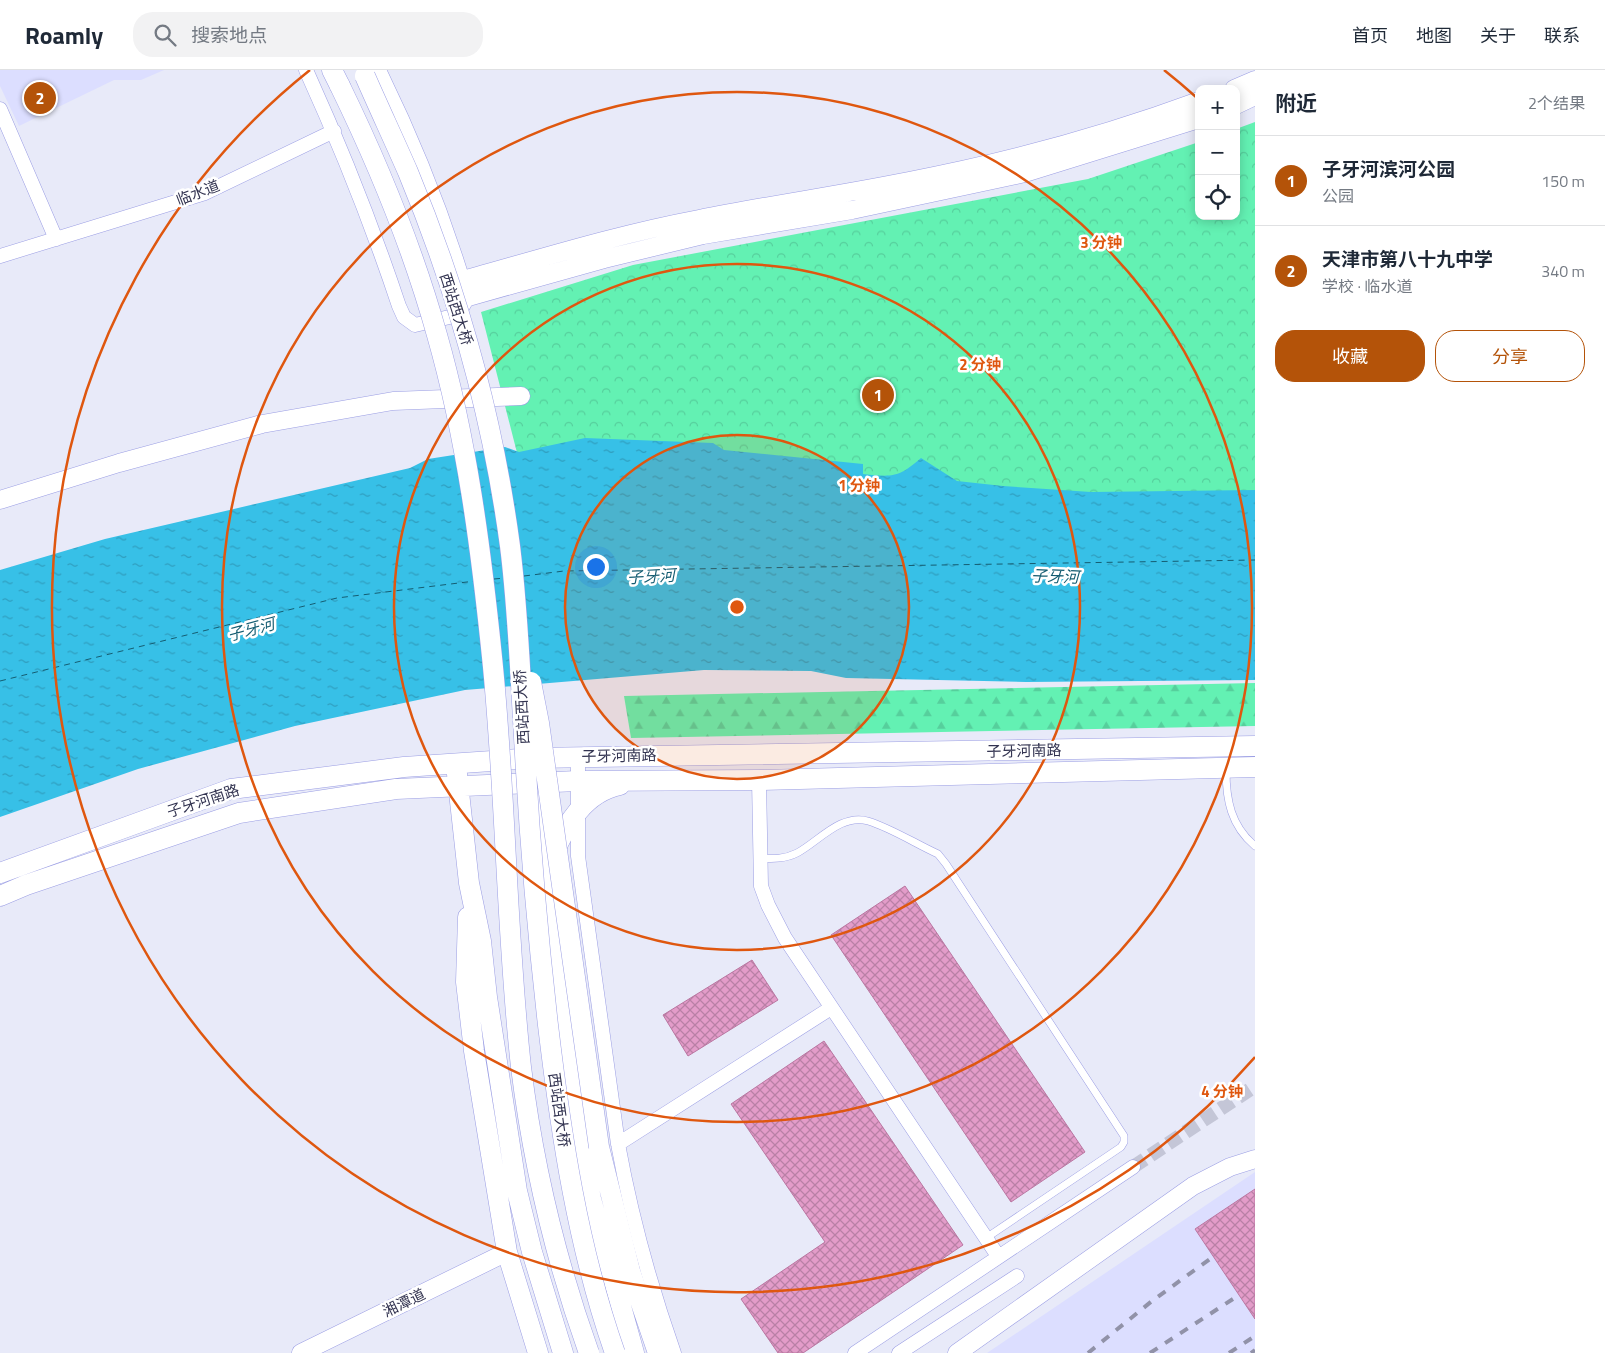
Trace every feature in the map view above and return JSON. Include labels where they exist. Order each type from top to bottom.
[{"type":"main road","name":"西站西大桥","points":[[369,72],[446,278],[474,368],[499,481],[519,624],[523,734],[533,874],[553,1072],[565,1154],[584,1243],[615,1353]]},
{"type":"main road","name":"西站西大桥","points":[[336,78],[368,142],[416,268],[440,344],[464,454],[478,535],[492,660],[522,1069],[537,1165],[552,1232],[568,1294],[588,1353]]},
{"type":"main road","points":[[519,624],[539,722],[630,1271],[658,1353]]},
{"type":"main road","name":"子牙河南路","points":[[0,873],[231,789],[456,762],[526,758],[1255,746]]},
{"type":"main road","points":[[465,785],[496,766],[526,758],[536,783],[576,1120],[602,1246],[634,1353]]},
{"type":"main road","points":[[456,762],[465,785],[462,825],[469,883],[481,941],[487,997],[517,1191],[532,1252],[563,1353]]},
{"type":"main road","name":"子牙河南路","points":[[0,896],[26,885],[240,813],[357,793],[465,785],[578,781],[759,780],[1255,767]]},
{"type":"main road","points":[[548,874],[560,838],[587,801],[605,790],[638,781]]},
{"type":"main road","points":[[469,883],[466,982],[474,1051],[507,1252],[538,1353]]},
{"type":"street","points":[[306,70],[334,131],[374,231],[404,317],[415,325],[458,314],[468,297],[604,259],[703,234],[852,210],[1024,173],[1195,119]]},
{"type":"street","points":[[369,72],[400,113],[438,205],[468,297]]},
{"type":"street","points":[[1240,86],[1255,80]]},
{"type":"street","points":[[1240,103],[1255,96]]},
{"type":"street","points":[[463,280],[598,241],[661,227],[910,181],[1026,155],[1119,128],[1195,102]]},
{"type":"street","points":[[0,109],[56,239]]},
{"type":"street","name":"临水道","points":[[0,256],[204,193],[334,131]]},
{"type":"street","points":[[0,500],[119,463],[262,424],[393,401],[521,396]]},
{"type":"street","points":[[578,757],[578,856],[609,1146],[626,1188],[644,1261],[674,1353]]},
{"type":"street","points":[[759,780],[761,886],[784,938],[998,1256]]},
{"type":"street","points":[[609,1146],[831,1008]]},
{"type":"street","points":[[958,1353],[1194,1186],[1230,1167],[1255,1159]]},
{"type":"street","points":[[855,1353],[1133,1167]]},
{"type":"street","name":"湘潭道","points":[[301,1353],[507,1252]]},
{"type":"street","points":[[899,1353],[1017,1276]]},
{"type":"lane","points":[[1226,767],[1226,793],[1232,814],[1240,831],[1255,846]]},
{"type":"lane","points":[[760,858],[781,859],[797,853],[834,828],[851,821],[867,820],[938,854],[1124,1136],[1124,1142],[1120,1147],[986,1238]]},
{"type":"shaded area","points":[[0,70],[164,70],[141,80],[114,80],[19,126],[0,86]]},
{"type":"shaded area","points":[[1255,1172],[1255,1353],[987,1353]]},
{"type":"green space","points":[[1255,122],[1255,521],[526,488],[481,312],[633,265],[1088,179],[1195,143],[1195,220],[1240,220],[1240,128]]},
{"type":"green space","points":[[1255,683],[1255,726],[631,738],[624,696]]},
{"type":"water","name":"子牙河","points":[[585,438],[713,443],[724,450],[863,464],[863,474],[881,476],[900,473],[921,458],[957,481],[1003,486],[1091,492],[1255,490],[1255,680],[1026,682],[846,678],[811,671],[704,670],[465,690],[295,726],[138,769],[0,817],[0,570],[105,539],[410,468],[428,459],[505,447],[519,452]]},
{"type":"building","points":[[905,886],[1085,1152],[1011,1202],[831,935]]},
{"type":"building","points":[[752,960],[778,1000],[688,1056],[663,1015]]},
{"type":"building","points":[[824,1041],[963,1245],[803,1353],[778,1353],[741,1299],[825,1242],[731,1104]]},
{"type":"building","points":[[1255,1189],[1255,1319],[1195,1229]]},
{"type":"ferry route","points":[[524,576],[564,571],[1255,560]]},
{"type":"ferry route","points":[[494,579],[505,578]]},
{"type":"ferry route","points":[[0,681],[337,598],[475,581]]},
{"type":"tunnel","points":[[1133,1167],[1255,1086]]},
{"type":"railway","points":[[1088,1353],[1152,1301],[1210,1259]]},
{"type":"railway","points":[[1150,1353],[1236,1297]]},
{"type":"railway","points":[[1229,1353],[1255,1336]]},
{"type":"railway","points":[[1251,1353],[1255,1350]]},
{"type":"place","name":"天津市第八十九中学","points":[[40,98]]},
{"type":"place","name":"子牙河滨河公园","points":[[878,395]]}]
